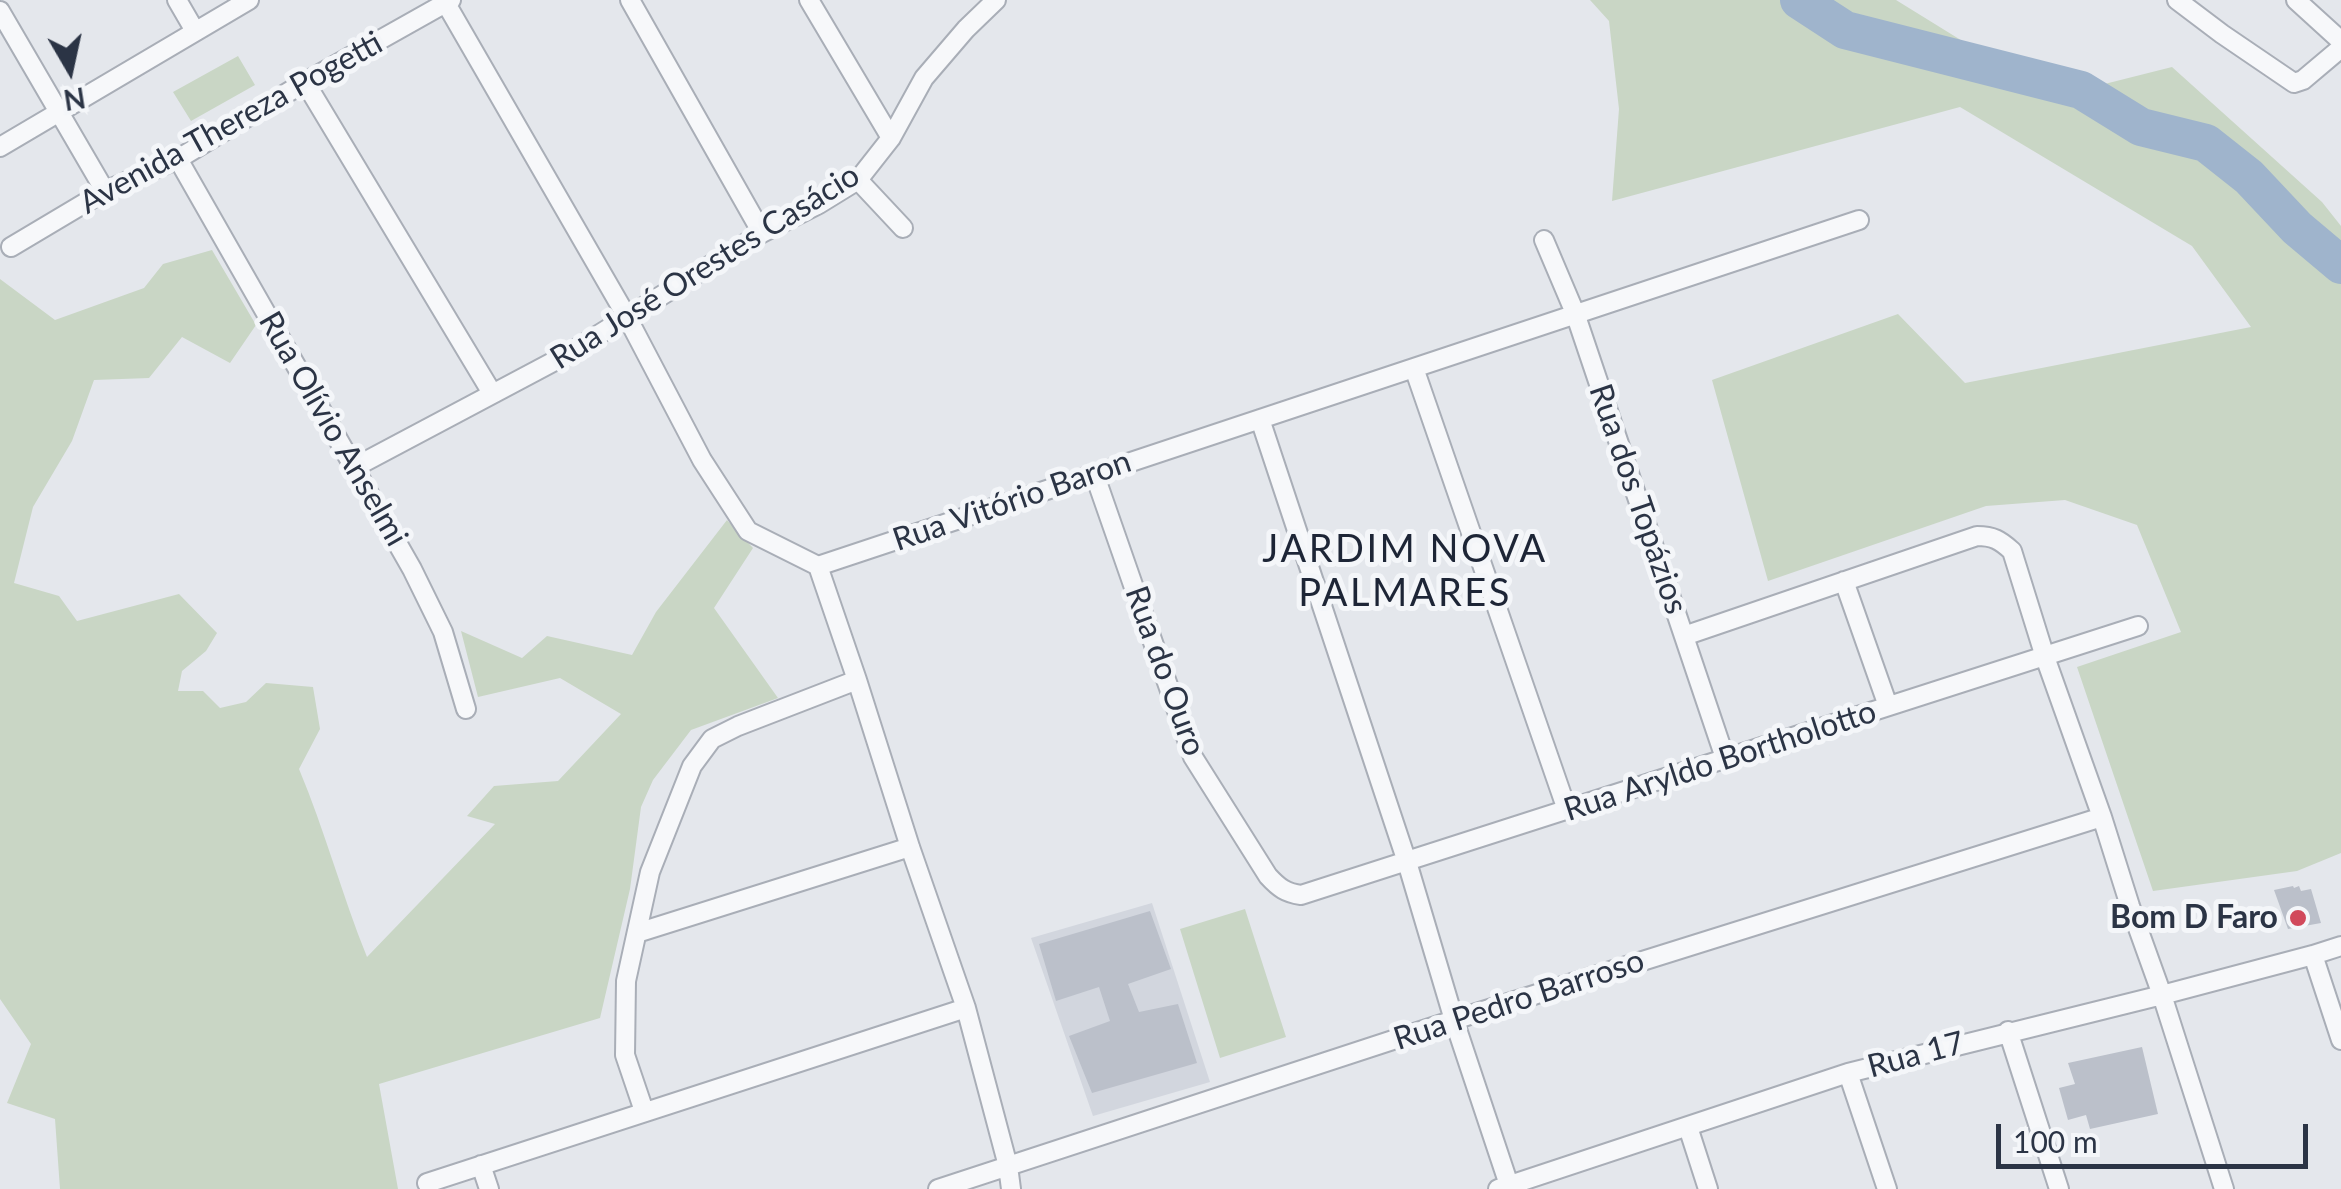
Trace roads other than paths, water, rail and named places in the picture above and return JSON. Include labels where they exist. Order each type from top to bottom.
[{"type":"street","points":[[177,0],[194,30]]},
{"type":"street","points":[[0,147],[249,0]]},
{"type":"street","points":[[630,0],[762,233]]},
{"type":"street","points":[[810,0],[890,138]]},
{"type":"street","name":"Rua José Orestes Casácio","points":[[356,467],[566,355],[762,233],[858,180],[890,138],[924,78],[966,28],[996,0]]},
{"type":"street","points":[[2177,0],[2294,83],[2303,80],[2341,45],[2296,0]]},
{"type":"street","points":[[447,1],[627,317],[702,460],[748,532],[818,566],[966,1008],[1011,1189]]},
{"type":"street","name":"Avenida Thereza Pogetti","points":[[11,247],[106,191],[178,159],[447,1]]},
{"type":"street","points":[[0,11],[106,191]]},
{"type":"street","points":[[306,82],[492,393]]},
{"type":"street","name":"Rua Olívio Anselmi","points":[[178,159],[412,568],[443,632],[466,709]]},
{"type":"street","points":[[858,180],[903,228]]},
{"type":"street","name":"Rua Vitório Baron","points":[[818,566],[1859,220]]},
{"type":"street","name":"Rua dos Topázios","points":[[1544,240],[1574,313],[1726,761]]},
{"type":"street","points":[[1414,368],[1567,810]]},
{"type":"street","points":[[1260,419],[1408,862],[1504,1187]]},
{"type":"street","name":"Rua do Ouro","points":[[1094,473],[1193,757],[1268,876],[1279,888],[1301,896]]},
{"type":"street","points":[[1684,636],[1976,536],[1999,539],[2012,551],[2044,657],[2162,994],[2224,1189]]},
{"type":"street","points":[[1844,580],[1888,706]]},
{"type":"street","name":"Rua Aryldo Bortholotto","points":[[1301,896],[2138,626]]},
{"type":"street","points":[[644,1111],[624,1055],[626,981],[650,872],[692,766],[712,738],[857,680]]},
{"type":"street","name":"Rua Pedro Barroso","points":[[938,1189],[1454,1020],[2102,817]]},
{"type":"street","points":[[637,933],[910,848]]},
{"type":"street","name":"Rua 17","points":[[1504,1187],[1848,1073],[2341,946]]},
{"type":"street","points":[[2313,955],[2341,1040]]},
{"type":"street","points":[[427,1182],[966,1008]]},
{"type":"street","points":[[2008,1031],[2059,1189]]},
{"type":"street","points":[[1848,1073],[1887,1189]]},
{"type":"street","points":[[1688,1127],[1708,1189]]},
{"type":"street","points":[[481,1165],[489,1189]]},
{"type":"waterway","points":[[1799,0],[1845,30],[2081,90],[2141,127],[2206,143],[2249,177],[2297,228],[2341,265]]},
{"type":"place","name":"Bom D Faro","points":[[2298,918]]},
{"type":"district","name":"JARDIM NOVA PALMARES","points":[[1405,572]]}]
